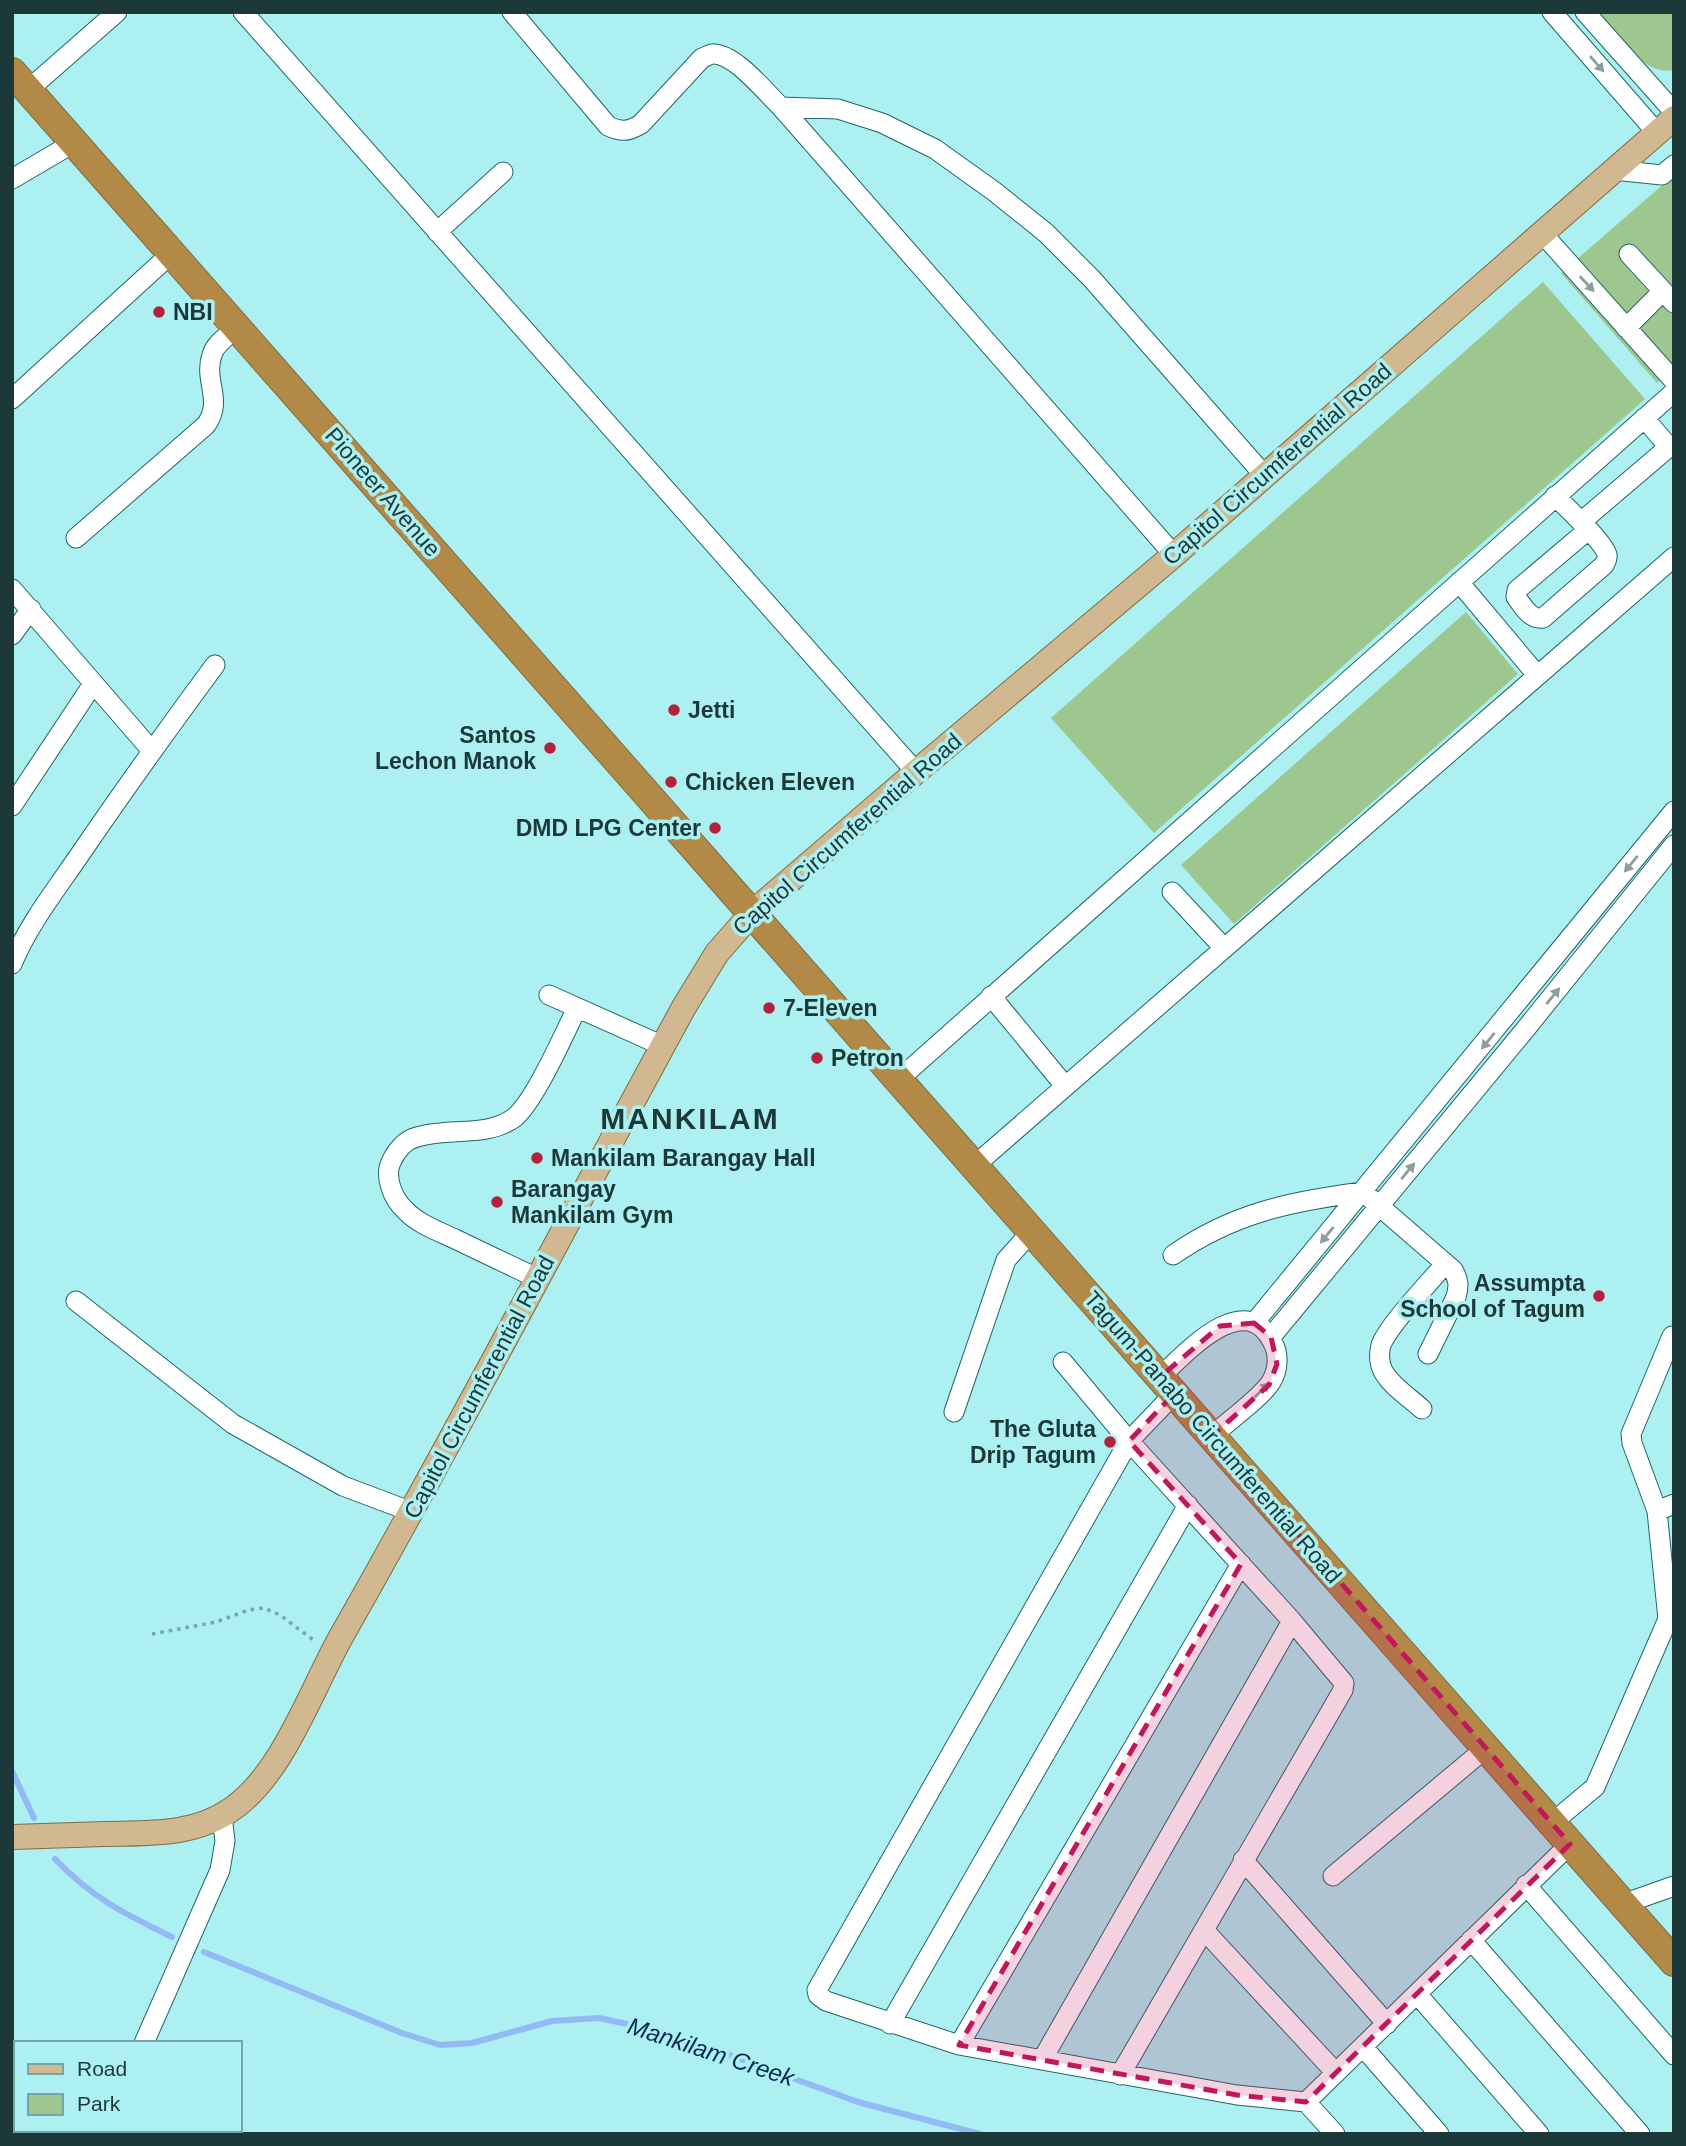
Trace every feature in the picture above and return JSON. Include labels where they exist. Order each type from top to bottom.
[{"type":"highway","name":"Pioneer Avenue","points":[[20,81],[753,912]]},
{"type":"highway","name":"Tagum-Panabo Circumferential Road","points":[[753,912],[1674,1962]]},
{"type":"main road","name":"Capitol Circumferential Road","points":[[12,1837],[175,1832],[194,1828],[222,1816],[244,1800],[271,1767],[297,1724],[332,1654],[711,961],[753,912],[1174,555],[1665,125]]},
{"type":"street","points":[[20,81],[117,12]]},
{"type":"street","points":[[243,12],[916,772]]},
{"type":"street","points":[[512,12],[608,126],[620,131],[631,130],[641,124],[702,58],[712,54],[734,61],[781,107],[1174,555]]},
{"type":"street","points":[[1552,12],[1665,125]]},
{"type":"street","points":[[1586,12],[1674,112]]},
{"type":"street","points":[[781,107],[838,109],[882,123],[935,149],[995,192],[1046,233],[1092,279],[1264,475]]},
{"type":"street","points":[[12,179],[75,142]]},
{"type":"street","points":[[1614,170],[1662,175],[1674,165]]},
{"type":"street","points":[[438,232],[503,172]]},
{"type":"street","points":[[1542,233],[1674,381]]},
{"type":"street","points":[[12,398],[173,252]]},
{"type":"street","points":[[1626,328],[1668,297],[1629,254]]},
{"type":"street","points":[[76,538],[206,425],[212,417],[215,404],[210,369],[212,354],[238,327]]},
{"type":"street","points":[[898,1080],[1674,392]]},
{"type":"street","points":[[1556,496],[1585,526],[1607,555],[1604,565],[1539,619],[1531,615],[1516,597],[1517,590],[1585,526],[1672,447],[1644,418]]},
{"type":"street","points":[[974,1166],[1674,557]]},
{"type":"street","points":[[1459,582],[1537,676]]},
{"type":"street","points":[[12,589],[152,751]]},
{"type":"street","points":[[12,635],[31,609]]},
{"type":"street","points":[[12,964],[17,932],[215,665]]},
{"type":"street","points":[[12,806],[93,684]]},
{"type":"street","points":[[1254,1323],[1674,811]]},
{"type":"street","points":[[1271,1337],[1674,845]]},
{"type":"street","points":[[1172,892],[1224,948]]},
{"type":"street","points":[[549,995],[663,1046]]},
{"type":"street","points":[[991,996],[1065,1086]]},
{"type":"street","points":[[537,1278],[425,1225],[407,1213],[398,1203],[388,1181],[390,1164],[399,1148],[413,1138],[453,1130],[500,1127],[517,1115],[550,1062],[577,1008]]},
{"type":"street","points":[[1506,1018],[1524,1031]]},
{"type":"street","points":[[1173,1255],[1202,1235],[1233,1220],[1283,1206],[1363,1192],[1453,1270],[1458,1279],[1459,1287],[1428,1354]]},
{"type":"street","points":[[954,1412],[1006,1260],[1032,1231]]},
{"type":"street","points":[[1422,1409],[1389,1380],[1382,1370],[1380,1348],[1394,1325],[1446,1264]]},
{"type":"street","points":[[1278,1295],[1295,1310]]},
{"type":"street","points":[[76,1301],[233,1424],[343,1486],[412,1512]]},
{"type":"street","points":[[1212,1436],[1273,1379],[1277,1357],[1271,1337],[1254,1323],[1238,1321],[1220,1326],[1167,1385],[1129,1441],[817,1990],[818,1995],[826,2001],[959,2045],[1237,2095],[1306,2102],[1335,2134]]},
{"type":"street","points":[[1306,2102],[1526,1885],[1595,1787],[1671,1617],[1665,1508],[1632,1443],[1631,1434],[1672,1336]]},
{"type":"street","points":[[1063,1362],[1129,1441],[1343,1679],[1343,1687],[1120,2075]]},
{"type":"street","points":[[890,2024],[1188,1505]]},
{"type":"street","points":[[959,2045],[1241,1564]]},
{"type":"street","points":[[1042,2060],[1292,1621]]},
{"type":"street","points":[[1333,1876],[1486,1748]]},
{"type":"street","points":[[145,2041],[220,1870],[225,1841],[222,1816]]},
{"type":"street","points":[[1243,1860],[1387,2024]]},
{"type":"street","points":[[1526,1885],[1674,2055]]},
{"type":"street","points":[[1623,1904],[1674,1886]]},
{"type":"street","points":[[1204,1930],[1336,2073]]},
{"type":"street","points":[[1471,1940],[1640,2134]]},
{"type":"street","points":[[1418,1994],[1539,2134]]},
{"type":"street","points":[[1363,2047],[1439,2134]]},
{"type":"path","points":[[152,1634],[216,1622],[248,1610],[264,1608],[280,1615],[332,1654]]},
{"type":"highlighted area","points":[[1254,1323],[1271,1337],[1277,1364],[1269,1385],[1212,1436],[1570,1844],[1306,2102],[1237,2095],[959,2045],[1241,1564],[1129,1441],[1174,1394],[1160,1377],[1220,1326]]},
{"type":"green space","points":[[1598,12],[1674,12],[1674,70],[1652,67],[1641,60],[1631,52]]},
{"type":"green space","points":[[1674,175],[1674,368],[1657,383],[1561,273]]},
{"type":"green space","points":[[1543,282],[1645,399],[1154,833],[1051,718]]},
{"type":"green space","points":[[1466,612],[1518,674],[1234,924],[1181,865]]},
{"type":"waterway","name":"Mankilam Creek","points":[[12,1771],[34,1818]]},
{"type":"waterway","name":"Mankilam Creek","points":[[55,1859],[82,1884],[110,1904],[172,1937]]},
{"type":"waterway","name":"Mankilam Creek","points":[[204,1952],[402,2033],[440,2045],[472,2043],[552,2021],[599,2018],[669,2033],[858,2102],[980,2134]]},
{"type":"place","name":"NBI","points":[[159,312]]},
{"type":"place","name":"Jetti","points":[[674,710]]},
{"type":"place","name":"Santos Lechon Manok","points":[[550,748]]},
{"type":"place","name":"Chicken Eleven","points":[[671,782]]},
{"type":"place","name":"DMD LPG Center","points":[[715,828]]},
{"type":"place","name":"7-Eleven","points":[[769,1008]]},
{"type":"place","name":"Petron","points":[[817,1058]]},
{"type":"place","name":"Mankilam Barangay Hall","points":[[537,1158]]},
{"type":"place","name":"Barangay Mankilam Gym","points":[[497,1202]]},
{"type":"place","name":"Assumpta School of Tagum","points":[[1599,1296]]},
{"type":"place","name":"The Gluta Drip Tagum","points":[[1110,1442]]},
{"type":"district","name":"MANKILAM","points":[[690,1119]]}]
